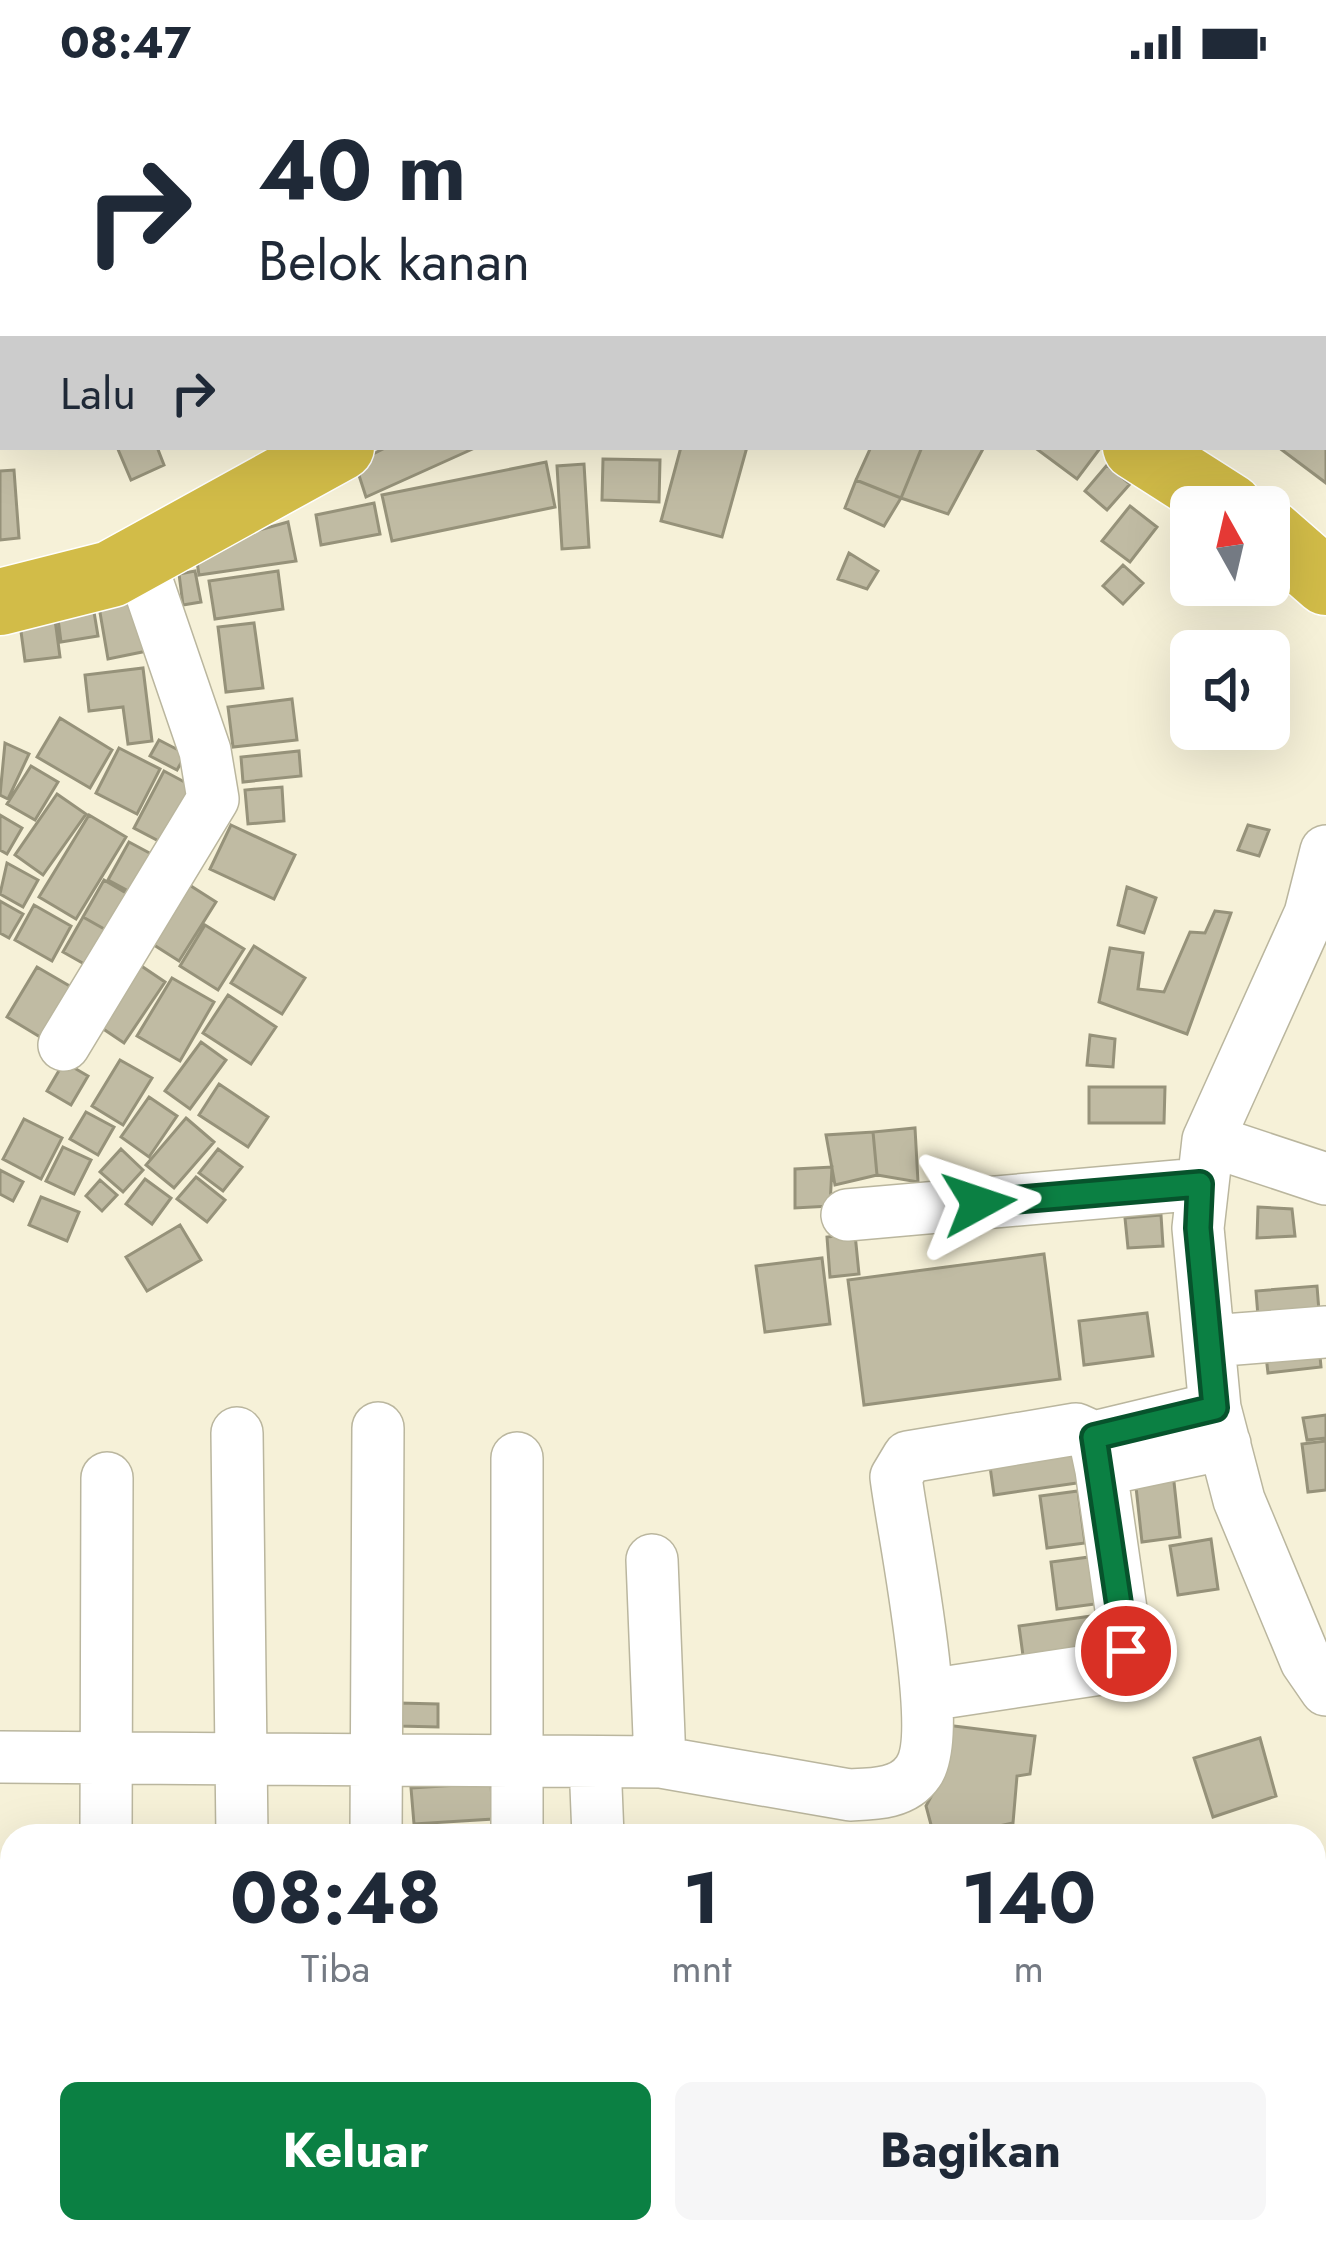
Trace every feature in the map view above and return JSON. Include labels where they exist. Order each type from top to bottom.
[{"type":"highway","points":[[0,602],[111,574],[336,450]]},
{"type":"highway","points":[[1141,450],[1197,486]]},
{"type":"highway","points":[[1290,550],[1326,582]]},
{"type":"street","points":[[64,1046],[213,799],[205,751],[139,558]]},
{"type":"street","points":[[1326,851],[1318,910],[1204,1162],[1198,1228],[1220,1426],[1270,1580],[1306,1660],[1326,1690]]},
{"type":"street","points":[[847,1215],[1204,1162],[1326,1178]]},
{"type":"street","points":[[1211,1341],[1326,1332]]},
{"type":"street","points":[[1097,1454],[1220,1426]]},
{"type":"street","points":[[376,1824],[378,1428]]},
{"type":"street","points":[[0,1757],[659,1762],[850,1795],[881,1794],[916,1777],[929,1752],[928,1695],[896,1477],[900,1466],[908,1456],[1076,1429],[1097,1454],[1126,1651],[1122,1661],[1114,1667],[928,1695]]},
{"type":"street","points":[[237,1433],[242,1824]]},
{"type":"street","points":[[517,1824],[518,1458]]},
{"type":"street","points":[[106,1824],[107,1478]]},
{"type":"street","points":[[652,1560],[659,1762]]},
{"type":"street","points":[[596,1762],[598,1824]]},
{"type":"building","points":[[118,450],[158,450],[164,465],[131,480]]},
{"type":"building","points":[[381,450],[470,450],[366,497],[355,463]]},
{"type":"building","points":[[680,450],[746,450],[722,537],[661,521]]},
{"type":"building","points":[[870,450],[921,450],[901,498],[856,480]]},
{"type":"building","points":[[921,450],[982,450],[948,514],[901,498]]},
{"type":"building","points":[[1038,450],[1099,450],[1077,479]]},
{"type":"building","points":[[1282,450],[1326,450],[1326,483]]},
{"type":"building","points":[[603,459],[660,460],[659,502],[602,500]]},
{"type":"building","points":[[546,462],[555,507],[392,541],[382,495]]},
{"type":"building","points":[[584,464],[589,547],[562,549],[557,466]]},
{"type":"building","points":[[1107,465],[1130,484],[1107,510],[1085,491]]},
{"type":"building","points":[[14,470],[19,538],[0,540],[0,471]]},
{"type":"building","points":[[856,480],[901,498],[884,526],[845,508]]},
{"type":"building","points":[[374,503],[380,534],[321,545],[316,515]]},
{"type":"building","points":[[1130,506],[1157,527],[1130,562],[1102,541]]},
{"type":"building","points":[[288,522],[296,561],[199,575],[195,548]]},
{"type":"building","points":[[849,553],[878,571],[867,589],[838,579]]},
{"type":"building","points":[[1123,565],[1143,583],[1123,604],[1103,586]]},
{"type":"building","points":[[195,571],[201,602],[183,605],[179,574]]},
{"type":"building","points":[[278,571],[283,609],[215,619],[209,581]]},
{"type":"building","points":[[136,594],[147,651],[108,659],[98,601]]},
{"type":"building","points":[[93,606],[98,636],[61,642],[57,611]]},
{"type":"building","points":[[54,612],[60,657],[25,661],[19,617]]},
{"type":"building","points":[[254,623],[263,688],[226,692],[218,627]]},
{"type":"building","points":[[143,668],[152,741],[128,744],[123,707],[89,711],[85,675]]},
{"type":"building","points":[[292,699],[297,740],[233,747],[228,707]]},
{"type":"building","points":[[60,718],[112,750],[90,788],[37,757]]},
{"type":"building","points":[[159,740],[186,754],[177,770],[150,756]]},
{"type":"building","points":[[5,743],[29,754],[8,799],[0,795]]},
{"type":"building","points":[[119,748],[160,769],[137,814],[96,793]]},
{"type":"building","points":[[299,751],[301,776],[243,782],[241,757]]},
{"type":"building","points":[[31,766],[58,782],[35,820],[7,804]]},
{"type":"building","points":[[164,771],[205,793],[174,849],[134,828]]},
{"type":"building","points":[[282,787],[284,821],[248,824],[245,790]]},
{"type":"building","points":[[57,794],[86,814],[43,875],[15,855]]},
{"type":"building","points":[[0,815],[22,828],[7,854],[0,850]]},
{"type":"building","points":[[89,815],[126,837],[76,919],[39,897]]},
{"type":"building","points":[[231,825],[295,855],[274,899],[210,869]]},
{"type":"building","points":[[1248,825],[1269,830],[1259,856],[1238,850]]},
{"type":"building","points":[[129,842],[170,864],[149,902],[108,880]]},
{"type":"building","points":[[7,863],[38,880],[23,907],[0,894]]},
{"type":"building","points":[[180,879],[216,902],[179,961],[143,938]]},
{"type":"building","points":[[104,880],[143,903],[122,939],[83,917]]},
{"type":"building","points":[[1127,887],[1156,898],[1144,933],[1118,925]]},
{"type":"building","points":[[0,901],[23,914],[9,938],[0,933]]},
{"type":"building","points":[[34,905],[71,926],[52,961],[15,940]]},
{"type":"building","points":[[1215,911],[1231,913],[1187,1034],[1099,1002],[1110,948],[1143,953],[1138,989],[1164,992],[1190,932],[1205,933]]},
{"type":"building","points":[[83,917],[122,939],[102,974],[63,952]]},
{"type":"building","points":[[205,925],[244,949],[218,990],[180,966]]},
{"type":"building","points":[[254,946],[305,978],[282,1014],[231,983]]},
{"type":"building","points":[[134,961],[165,982],[124,1043],[93,1022]]},
{"type":"building","points":[[37,967],[80,992],[50,1043],[7,1017]]},
{"type":"building","points":[[172,978],[214,1002],[180,1061],[137,1036]]},
{"type":"building","points":[[228,995],[276,1027],[251,1064],[203,1033]]},
{"type":"building","points":[[1090,1035],[1115,1039],[1113,1067],[1087,1065]]},
{"type":"building","points":[[201,1042],[226,1060],[190,1109],[165,1091]]},
{"type":"building","points":[[120,1060],[152,1078],[123,1125],[92,1106]]},
{"type":"building","points":[[64,1062],[88,1076],[71,1105],[47,1091]]},
{"type":"building","points":[[219,1084],[268,1117],[248,1147],[199,1115]]},
{"type":"building","points":[[1089,1087],[1165,1087],[1164,1123],[1089,1123]]},
{"type":"building","points":[[149,1097],[177,1116],[149,1157],[121,1137]]},
{"type":"building","points":[[86,1112],[114,1127],[98,1155],[70,1139]]},
{"type":"building","points":[[186,1118],[214,1142],[174,1188],[146,1165]]},
{"type":"building","points":[[24,1119],[62,1138],[41,1179],[3,1159]]},
{"type":"building","points":[[915,1128],[918,1182],[877,1175],[873,1132]]},
{"type":"building","points":[[873,1132],[877,1175],[835,1185],[826,1135]]},
{"type":"building","points":[[63,1147],[91,1160],[74,1194],[46,1181]]},
{"type":"building","points":[[121,1149],[143,1170],[123,1192],[100,1172]]},
{"type":"building","points":[[218,1149],[242,1167],[223,1191],[199,1173]]},
{"type":"building","points":[[832,1167],[830,1206],[795,1208],[795,1169]]},
{"type":"building","points":[[0,1170],[23,1182],[13,1201],[0,1194]]},
{"type":"building","points":[[196,1177],[225,1200],[207,1222],[177,1199]]},
{"type":"building","points":[[145,1179],[171,1198],[152,1224],[126,1204]]},
{"type":"building","points":[[100,1180],[117,1195],[102,1211],[86,1196]]},
{"type":"building","points":[[41,1197],[79,1212],[67,1241],[29,1225]]},
{"type":"building","points":[[1258,1207],[1292,1209],[1295,1236],[1257,1238]]},
{"type":"building","points":[[1161,1215],[1163,1246],[1128,1248],[1125,1218]]},
{"type":"building","points":[[180,1225],[201,1260],[147,1291],[126,1257]]},
{"type":"building","points":[[855,1234],[859,1274],[830,1277],[827,1237]]},
{"type":"building","points":[[1044,1254],[1060,1379],[864,1405],[848,1280]]},
{"type":"building","points":[[822,1258],[830,1324],[765,1332],[756,1266]]},
{"type":"building","points":[[1317,1286],[1320,1324],[1259,1329],[1256,1291]]},
{"type":"building","points":[[1147,1313],[1153,1356],[1084,1365],[1079,1321]]},
{"type":"building","points":[[1318,1334],[1321,1367],[1268,1373],[1264,1339]]},
{"type":"building","points":[[1326,1415],[1326,1438],[1307,1440],[1303,1418]]},
{"type":"building","points":[[1078,1440],[1084,1482],[994,1495],[988,1452]]},
{"type":"building","points":[[1326,1441],[1326,1490],[1308,1492],[1302,1444]]},
{"type":"building","points":[[1173,1473],[1180,1537],[1142,1542],[1135,1478]]},
{"type":"building","points":[[1078,1491],[1085,1543],[1047,1548],[1040,1496]]},
{"type":"building","points":[[1211,1539],[1218,1589],[1178,1595],[1170,1546]]},
{"type":"building","points":[[1089,1557],[1095,1604],[1057,1609],[1051,1562]]},
{"type":"building","points":[[1106,1614],[1112,1650],[1024,1663],[1019,1626]]},
{"type":"building","points":[[399,1703],[438,1704],[438,1727],[399,1726]]},
{"type":"building","points":[[930,1723],[1035,1736],[1030,1774],[1017,1776],[1013,1823],[931,1824],[926,1806],[942,1776]]},
{"type":"building","points":[[1260,1738],[1276,1796],[1213,1817],[1194,1758]]},
{"type":"building","points":[[491,1783],[493,1819],[414,1824],[411,1788]]},
{"type":"route","points":[[979,1203],[1200,1184],[1198,1228],[1215,1408],[1094,1437],[1126,1651]]}]
